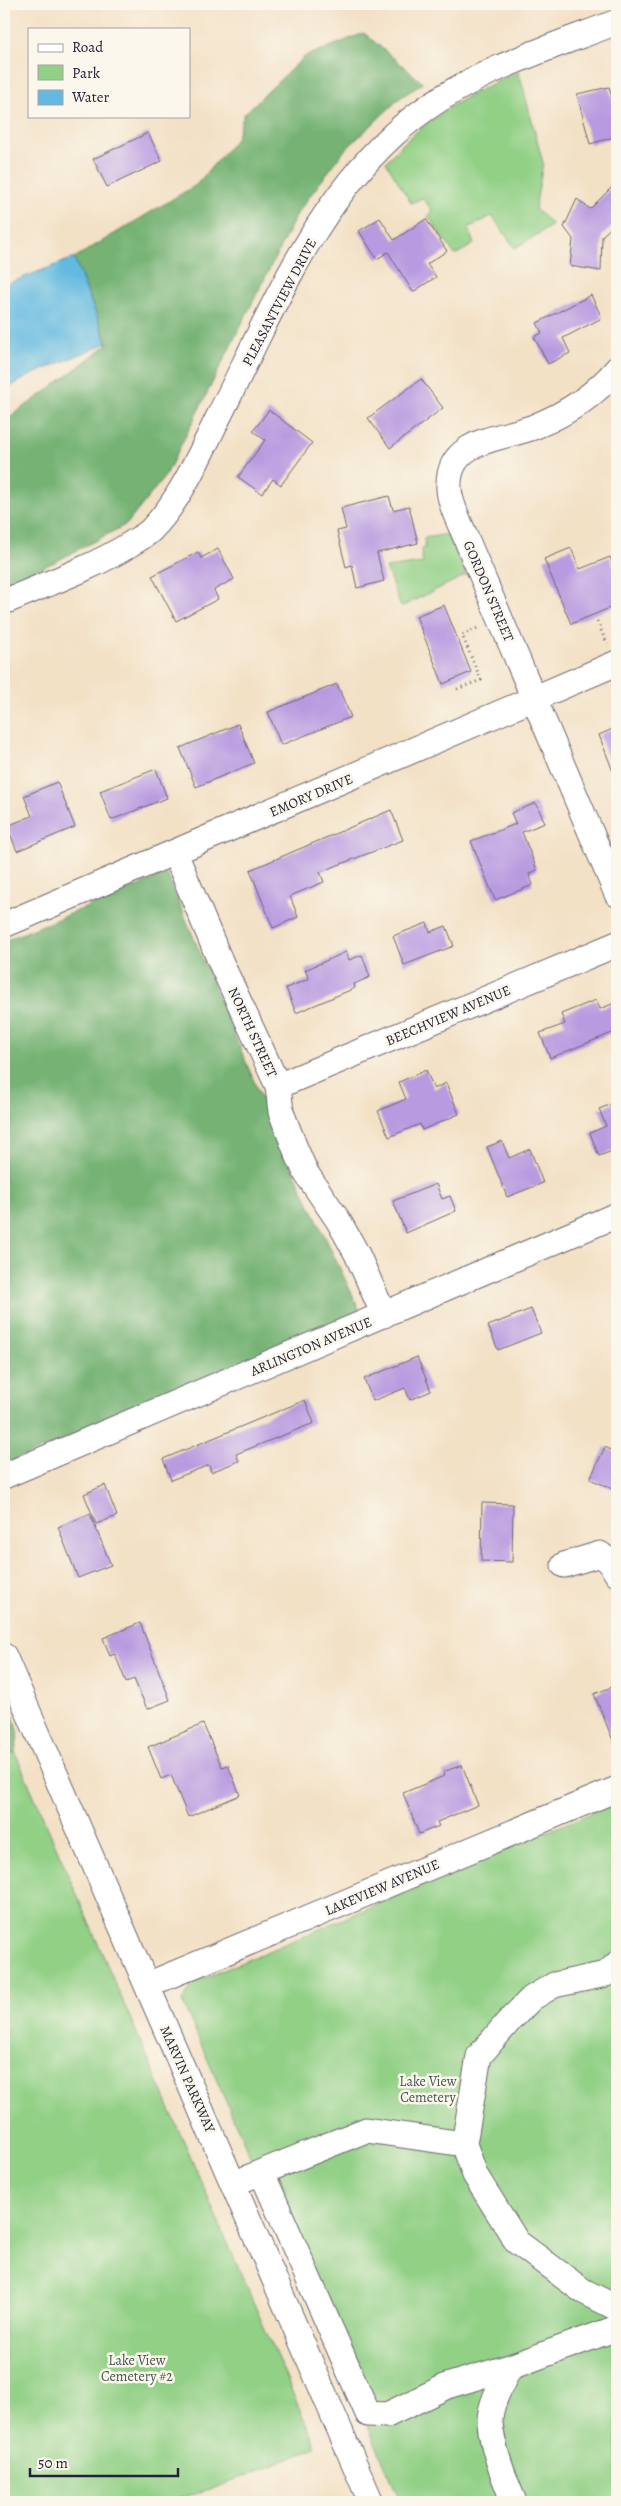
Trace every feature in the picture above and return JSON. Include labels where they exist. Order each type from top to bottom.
[{"type":"street","name":"PLEASANTVIEW DRIVE","points":[[4,602],[115,553],[150,531],[190,474],[304,248],[348,184],[392,135],[420,112],[452,90],[484,74],[617,22]]},
{"type":"street","name":"GORDON STREET","points":[[617,370],[589,398],[555,418],[534,427],[496,436],[478,444],[457,459],[450,474],[449,488],[451,500],[617,894]]},
{"type":"street","name":"EMORY DRIVE","points":[[4,925],[617,663]]},
{"type":"street","name":"NORTH STREET","points":[[175,853],[221,964],[278,1086],[282,1112],[306,1173],[338,1220],[357,1254],[384,1315]]},
{"type":"street","name":"BEECHVIEW AVENUE","points":[[278,1086],[617,944]]},
{"type":"street","name":"ARLINGTON AVENUE","points":[[4,1476],[617,1215]]},
{"type":"street","points":[[564,1565],[600,1554],[610,1562],[617,1574]]},
{"type":"street","name":"MARVIN PARKWAY","points":[[4,1656],[371,2502]]},
{"type":"street","name":"LAKEVIEW AVENUE","points":[[147,1985],[617,1789]]},
{"type":"street","points":[[613,1973],[554,1985],[532,1998],[509,2021],[479,2056],[464,2144],[475,2175],[517,2242],[583,2291],[617,2308]]},
{"type":"street","points":[[233,2182],[262,2173],[366,2130],[464,2144]]},
{"type":"street","points":[[262,2173],[368,2414],[387,2415],[447,2386],[510,2367],[617,2328]]},
{"type":"street","points":[[510,2367],[497,2394],[490,2422],[504,2480],[514,2502]]},
{"type":"path","points":[[457,689],[481,680],[462,634],[488,624]]},
{"type":"green space","points":[[364,33],[423,83],[400,98],[344,151],[298,212],[166,475],[127,524],[57,561],[4,584],[4,421],[108,344],[74,258],[196,185],[236,139],[244,114],[304,57]]},
{"type":"green space","points":[[519,72],[543,163],[535,209],[553,225],[515,248],[492,216],[468,228],[474,244],[455,255],[428,216],[432,210],[422,198],[411,203],[386,162],[415,133],[447,109],[482,89]]},
{"type":"green space","points":[[448,534],[466,575],[401,607],[386,568],[423,563],[421,550],[425,548],[424,538]]},
{"type":"green space","points":[[167,874],[275,1131],[362,1315],[4,1465],[4,941]]},
{"type":"green space","points":[[4,1694],[19,1732],[15,1752],[4,1757]]},
{"type":"green space","name":"Lake View Cemetery #2","points":[[15,1752],[316,2447],[210,2490],[164,2502],[4,2502],[4,1757]]},
{"type":"green space","name":"Lake View Cemetery","points":[[617,1802],[617,2502],[401,2502],[183,2003],[191,1984]]},
{"type":"water","points":[[74,258],[107,343],[29,376],[5,390],[4,285]]},
{"type":"building","points":[[609,87],[617,115],[617,136],[590,144],[577,94]]},
{"type":"building","points":[[148,133],[162,161],[107,187],[93,159]]},
{"type":"building","points":[[617,182],[617,222],[602,236],[601,271],[570,266],[573,239],[564,227],[577,199],[590,209]]},
{"type":"building","points":[[380,218],[394,240],[426,219],[447,251],[427,264],[436,277],[413,292],[388,252],[377,259],[359,231]]},
{"type":"building","points":[[591,295],[602,318],[563,338],[570,353],[548,364],[534,337],[542,333],[537,323]]},
{"type":"building","points":[[421,379],[443,408],[390,448],[368,418]]},
{"type":"building","points":[[269,410],[312,443],[281,485],[273,479],[262,494],[238,477],[265,440],[253,431]]},
{"type":"building","points":[[389,496],[393,510],[409,506],[418,543],[377,553],[384,581],[357,588],[352,565],[346,567],[337,531],[346,529],[341,508]]},
{"type":"building","points":[[571,548],[580,569],[610,557],[617,574],[617,605],[571,624],[544,559]]},
{"type":"building","points":[[218,549],[234,579],[214,590],[218,599],[176,621],[152,576],[198,552],[201,558]]},
{"type":"building","points":[[444,605],[471,672],[443,684],[416,616]]},
{"type":"building","points":[[337,684],[351,717],[281,745],[268,712]]},
{"type":"building","points":[[238,724],[254,763],[196,787],[180,748]]},
{"type":"building","points":[[617,727],[617,778],[616,779],[599,735]]},
{"type":"building","points":[[156,769],[167,798],[111,820],[100,791]]},
{"type":"building","points":[[57,782],[75,827],[17,851],[7,826],[32,816],[24,796]]},
{"type":"building","points":[[536,803],[545,823],[522,832],[537,870],[529,874],[533,885],[495,900],[471,841],[516,824],[511,813]]},
{"type":"building","points":[[391,810],[403,840],[320,872],[324,882],[290,896],[298,917],[273,928],[250,870]]},
{"type":"building","points":[[427,923],[430,932],[446,926],[454,946],[404,965],[393,936]]},
{"type":"building","points":[[346,952],[349,960],[362,955],[370,977],[354,984],[355,988],[296,1013],[286,988],[309,979],[305,970]]},
{"type":"building","points":[[596,1000],[600,1009],[617,1002],[617,1031],[550,1058],[540,1033],[565,1024],[561,1014]]},
{"type":"building","points":[[426,1070],[434,1089],[446,1083],[459,1114],[422,1130],[420,1124],[389,1137],[378,1111],[406,1099],[399,1082]]},
{"type":"building","points":[[617,1102],[617,1153],[615,1150],[599,1156],[590,1133],[606,1126],[599,1109]]},
{"type":"building","points":[[502,1141],[509,1158],[530,1149],[543,1183],[507,1197],[487,1147]]},
{"type":"building","points":[[436,1184],[442,1199],[450,1196],[456,1211],[406,1233],[393,1201]]},
{"type":"building","points":[[531,1309],[541,1333],[498,1350],[488,1326]]},
{"type":"building","points":[[417,1357],[431,1391],[410,1400],[405,1388],[373,1401],[364,1379]]},
{"type":"building","points":[[305,1400],[314,1423],[236,1454],[239,1461],[211,1472],[209,1465],[171,1480],[163,1459]]},
{"type":"building","points":[[605,1447],[617,1453],[617,1491],[590,1479]]},
{"type":"building","points":[[105,1485],[117,1516],[96,1524],[84,1494]]},
{"type":"building","points":[[482,1503],[513,1504],[512,1562],[481,1561]]},
{"type":"building","points":[[90,1514],[111,1565],[78,1578],[58,1527]]},
{"type":"building","points":[[140,1623],[170,1700],[147,1709],[134,1679],[126,1682],[115,1654],[110,1656],[103,1638]]},
{"type":"building","points":[[617,1685],[617,1750],[594,1694]]},
{"type":"building","points":[[203,1724],[222,1767],[228,1765],[240,1795],[188,1817],[171,1775],[161,1779],[148,1747]]},
{"type":"building","points":[[462,1765],[478,1805],[437,1822],[439,1826],[419,1834],[403,1793],[444,1776],[443,1772]]}]
